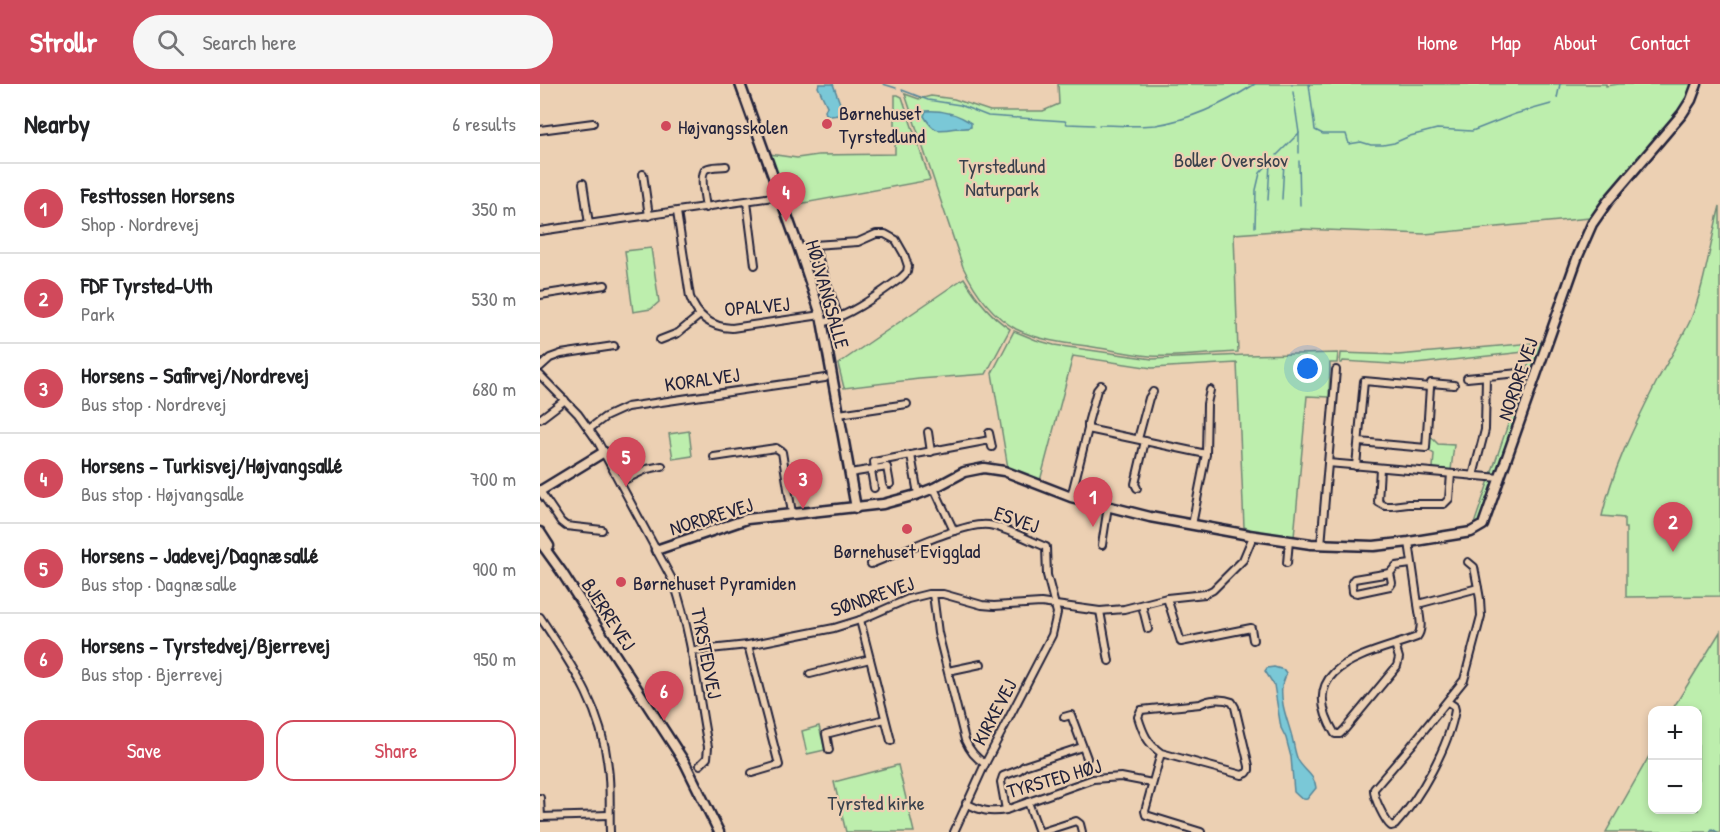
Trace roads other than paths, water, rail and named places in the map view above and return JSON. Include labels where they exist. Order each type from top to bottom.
[{"type":"street","name":"HØJVANGSALLE","points":[[740,84],[822,319],[856,508]]},
{"type":"street","name":"NORDREVEJ","points":[[656,550],[747,519],[883,504],[934,488],[964,472],[984,468],[1004,471],[1071,497],[1108,506],[1192,525],[1289,542],[1374,546],[1479,529],[1484,525],[1578,256],[1592,224],[1608,201],[1682,114],[1697,84]]},
{"type":"street","points":[[540,130],[593,123]]},
{"type":"street","points":[[706,208],[702,175],[709,168],[726,166]]},
{"type":"street","points":[[643,174],[649,216]]},
{"type":"street","points":[[583,183],[589,224]]},
{"type":"street","points":[[540,231],[780,196]]},
{"type":"street","points":[[747,202],[755,265]]},
{"type":"street","name":"OPALVEJ","points":[[677,212],[693,307],[710,324],[721,327],[732,328],[839,318],[853,312],[907,272],[906,260],[896,240],[885,234],[876,234],[858,242],[814,245],[799,249]]},
{"type":"street","points":[[814,245],[839,318]]},
{"type":"street","points":[[540,295],[605,285]]},
{"type":"street","name":"OPALVEJ","points":[[660,340],[678,333],[700,315]]},
{"type":"street","points":[[540,367],[550,358],[561,354],[614,346]]},
{"type":"street","points":[[1321,544],[1336,369]]},
{"type":"street","points":[[1467,378],[1519,373]]},
{"type":"street","name":"TYRSTEDVEJ","points":[[540,375],[565,400],[589,429],[604,452],[673,582],[691,651],[708,747],[707,758],[700,765]]},
{"type":"street","points":[[1473,476],[1485,430],[1486,376]]},
{"type":"street","name":"KORALVEJ","points":[[589,429],[605,417],[627,407],[825,378]]},
{"type":"street","points":[[1356,466],[1364,381],[1430,387]]},
{"type":"street","points":[[1359,442],[1426,448],[1431,382],[1454,385]]},
{"type":"street","points":[[1071,497],[1088,423],[1097,390],[1101,385]]},
{"type":"street","points":[[1192,525],[1206,454],[1207,404],[1210,390]]},
{"type":"street","points":[[1137,488],[1135,484],[1149,398],[1153,392]]},
{"type":"street","points":[[540,419],[565,400]]},
{"type":"street","points":[[839,414],[907,404]]},
{"type":"street","points":[[1088,429],[1206,454]]},
{"type":"street","points":[[928,432],[931,452]]},
{"type":"street","points":[[874,488],[874,462],[990,440]]},
{"type":"street","points":[[714,457],[776,448],[782,452],[792,513]]},
{"type":"street","points":[[602,530],[566,526],[540,491],[604,452]]},
{"type":"street","points":[[911,455],[918,494]]},
{"type":"street","points":[[1328,463],[1500,478]]},
{"type":"street","points":[[620,482],[647,469],[662,466]]},
{"type":"street","points":[[850,473],[887,467],[890,484]]},
{"type":"street","points":[[1380,468],[1378,502],[1392,507],[1401,504],[1444,504],[1447,502],[1451,474]]},
{"type":"street","points":[[934,488],[954,531]]},
{"type":"street","points":[[1102,545],[1108,506]]},
{"type":"street","name":"ESVEJ","points":[[871,564],[954,531],[977,525],[990,525],[1046,547],[1047,575],[1056,606]]},
{"type":"street","name":"BJERREVEJ","points":[[540,532],[561,571]]},
{"type":"street","name":"SØNDREVEJ","points":[[691,651],[748,645],[805,635],[860,620],[908,599],[933,594],[943,594],[982,605],[1041,603],[1100,611],[1142,605],[1167,598],[1197,596],[1213,590],[1243,560],[1251,541]]},
{"type":"street","name":"BJERREVEJ","points":[[540,542],[685,763],[719,832]]},
{"type":"street","points":[[1287,563],[1289,542]]},
{"type":"street","points":[[1395,645],[1399,657],[1397,666],[1345,729],[1340,734],[1335,734],[1325,715],[1322,703],[1322,693],[1333,672],[1350,661],[1417,637],[1421,632],[1409,542]]},
{"type":"street","points":[[1448,702],[1455,710],[1440,753],[1417,799],[1395,825],[1390,826],[1373,796],[1374,789],[1464,680],[1481,616],[1474,567],[1468,562]]},
{"type":"street","points":[[1390,573],[1392,583],[1390,586],[1353,592],[1354,579],[1390,573],[1396,566],[1411,564]]},
{"type":"street","points":[[1418,604],[1478,588]]},
{"type":"street","points":[[933,594],[938,633],[965,740],[970,752],[985,764]]},
{"type":"street","points":[[1167,598],[1182,642],[1251,628],[1253,640]]},
{"type":"street","points":[[1142,605],[1148,629]]},
{"type":"street","name":"KIRKEVEJ","points":[[954,832],[985,764],[1052,636],[1057,613],[1056,606]]},
{"type":"street","points":[[1100,611],[1109,662]]},
{"type":"street","points":[[540,617],[574,669],[597,717],[608,767],[610,832]]},
{"type":"street","points":[[860,620],[891,741]]},
{"type":"street","points":[[748,645],[779,765],[752,773]]},
{"type":"street","points":[[810,674],[870,659]]},
{"type":"street","points":[[948,671],[981,664]]},
{"type":"street","points":[[1227,700],[1235,706],[1249,770],[1242,775],[1161,753],[1152,747],[1145,737],[1138,717],[1141,710],[1227,700]]},
{"type":"street","points":[[1064,717],[1071,715],[1087,758]]},
{"type":"street","points":[[829,750],[826,734],[885,719]]},
{"type":"street","points":[[1006,810],[1001,782],[1003,777],[1024,766],[1082,747]]},
{"type":"street","points":[[1161,753],[1144,811],[1146,815],[1200,832]]},
{"type":"street","name":"TYRSTED HØJ","points":[[966,803],[984,811],[994,812],[1006,810],[1093,779],[1121,777],[1152,783]]},
{"type":"street","points":[[540,798],[541,817],[609,815]]},
{"type":"street","points":[[1028,802],[1040,832],[1076,821],[1080,824],[1082,832]]},
{"type":"water","points":[[819,84],[833,84],[841,106],[838,115],[826,114],[827,106],[818,87]]},
{"type":"water","points":[[926,111],[955,115],[971,123],[971,127],[937,130],[924,116]]},
{"type":"water","points":[[1274,667],[1286,673],[1282,686],[1282,699],[1297,758],[1311,776],[1316,788],[1307,799],[1301,798],[1294,792],[1291,757],[1281,728],[1274,685],[1265,671],[1267,668]]},
{"type":"waterway","points":[[883,84],[896,88]]},
{"type":"waterway","points":[[1099,125],[1142,126],[1183,119],[1208,110],[1255,84]]},
{"type":"waterway","points":[[1309,84],[1315,130],[1323,134],[1346,134],[1349,144],[1361,142],[1383,145],[1437,129],[1472,131],[1515,114],[1551,104]]},
{"type":"waterway","points":[[1557,98],[1560,84]]},
{"type":"waterway","points":[[902,90],[928,100],[960,105],[988,116],[1094,125]]},
{"type":"waterway","points":[[1277,155],[1299,133],[1293,92]]},
{"type":"waterway","points":[[1299,133],[1299,153]]},
{"type":"waterway","points":[[1299,161],[1300,205]]},
{"type":"waterway","points":[[1255,227],[1256,190],[1260,173],[1270,162]]},
{"type":"waterway","points":[[1282,199],[1284,162]]},
{"type":"waterway","points":[[1268,200],[1270,163]]},
{"type":"waterway","points":[[1710,832],[1712,829],[1717,832]]},
{"type":"place","name":"Børnehuset Tyrstedlund","points":[[827,124]]},
{"type":"place","name":"Højvangsskolen","points":[[666,126]]},
{"type":"place","name":"Horsens - Turkisvej/Højvangsallé","points":[[786,222]]},
{"type":"place","name":"Horsens - Jadevej/Dagnæsallé","points":[[626,487]]},
{"type":"place","name":"Horsens - Safirvej/Nordrevej","points":[[803,509]]},
{"type":"place","name":"Festtossen Horsens","points":[[1093,527]]},
{"type":"place","name":"Børnehuset Evigglad","points":[[907,529]]},
{"type":"place","name":"FDF Tyrsted-Uth","points":[[1673,552]]},
{"type":"place","name":"Børnehuset Pyramiden","points":[[621,582]]},
{"type":"place","name":"Horsens - Tyrstedvej/Bjerrevej","points":[[664,721]]},
{"type":"park label","name":"Boller Overskov","points":[[1231,159]]},
{"type":"park label","name":"Tyrstedlund Naturpark","points":[[1002,176]]},
{"type":"park label","name":"Tyrsted kirke","points":[[876,802]]}]
